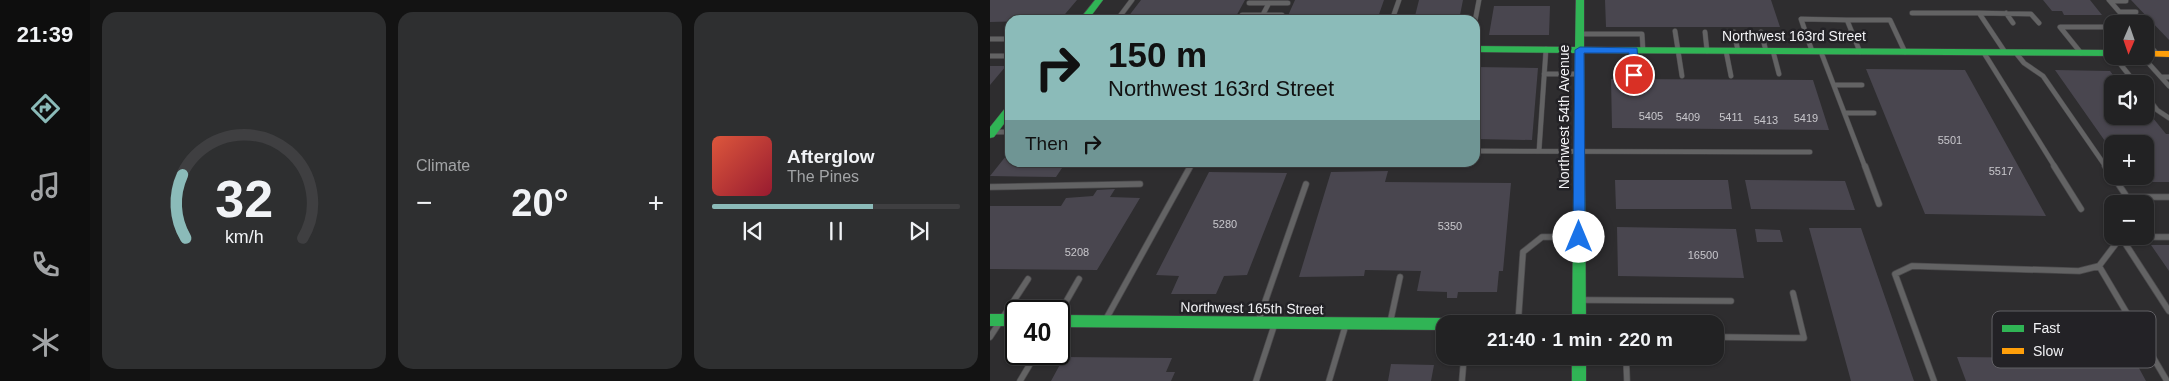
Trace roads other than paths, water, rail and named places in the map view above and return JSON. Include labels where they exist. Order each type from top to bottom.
[{"type":"street","points":[[1087,15],[1099,0]]},
{"type":"street","name":"Northwest 54th Avenue","points":[[1579,315],[1580,0]]},
{"type":"street","name":"Northwest 163rd Street","points":[[1480,49],[2104,54]]},
{"type":"street","points":[[991,133],[1005,115]]},
{"type":"street","name":"Northwest 165th Street","points":[[1070,321],[1436,324]]},
{"type":"street","points":[[1579,365],[1579,381]]},
{"type":"lane","points":[[1120,15],[1132,0]]},
{"type":"lane","points":[[1394,15],[1399,0]]},
{"type":"lane","points":[[1476,15],[1479,0]]},
{"type":"lane","points":[[2109,0],[2126,1]]},
{"type":"lane","points":[[2109,0],[2122,15]]},
{"type":"lane","points":[[1263,15],[1270,2]]},
{"type":"lane","points":[[1249,3],[1288,3]]},
{"type":"lane","points":[[2120,12],[2136,12]]},
{"type":"lane","points":[[1912,13],[2032,14],[2039,23]]},
{"type":"lane","points":[[1979,13],[2011,53],[2043,76],[2104,163]]},
{"type":"lane","points":[[2006,13],[2013,24]]},
{"type":"lane","points":[[1879,204],[1834,85],[1801,19],[1890,20],[1905,52]]},
{"type":"lane","points":[[1847,20],[1860,52]]},
{"type":"lane","points":[[2081,53],[2060,27],[2104,27]]},
{"type":"lane","points":[[1675,31],[1682,76]]},
{"type":"lane","points":[[1705,32],[1707,51]]},
{"type":"lane","points":[[1734,32],[1738,51]]},
{"type":"lane","points":[[1761,32],[1779,74]]},
{"type":"lane","points":[[1580,34],[1642,34],[1634,75]]},
{"type":"lane","points":[[990,39],[1005,39]]},
{"type":"lane","points":[[1539,151],[1546,50]]},
{"type":"lane","points":[[1726,51],[1731,76]]},
{"type":"lane","points":[[1984,53],[2081,209]]},
{"type":"lane","points":[[990,56],[1005,56]]},
{"type":"lane","points":[[2121,65],[2129,75]]},
{"type":"lane","points":[[2150,65],[2169,86]]},
{"type":"lane","points":[[1544,74],[1579,74]]},
{"type":"lane","points":[[2161,77],[2169,77]]},
{"type":"lane","points":[[1834,85],[1862,85]]},
{"type":"lane","points":[[2154,106],[2169,118]]},
{"type":"lane","points":[[1844,113],[1874,113]]},
{"type":"lane","points":[[991,133],[1005,132]]},
{"type":"lane","points":[[1480,151],[1810,152]]},
{"type":"lane","points":[[1104,321],[1190,167]]},
{"type":"lane","points":[[990,187],[1073,187],[1140,184]]},
{"type":"lane","points":[[1258,323],[1306,184]]},
{"type":"lane","points":[[2119,185],[2127,197],[2169,197]]},
{"type":"lane","points":[[1519,315],[1523,252],[1542,237],[1579,237]]},
{"type":"lane","points":[[2154,237],[2169,237]]},
{"type":"lane","points":[[1934,381],[1894,274],[1912,266],[2079,272],[2099,266],[2114,245]]},
{"type":"lane","points":[[2125,245],[2169,311]]},
{"type":"lane","points":[[2099,266],[2126,311]]},
{"type":"lane","points":[[1390,324],[1400,277]]},
{"type":"lane","points":[[990,337],[996,320],[1028,279]]},
{"type":"lane","points":[[1067,300],[1079,279]]},
{"type":"lane","points":[[1724,337],[1804,338],[1793,293]]},
{"type":"lane","points":[[1579,300],[1731,301]]},
{"type":"lane","points":[[1256,381],[1276,323]]},
{"type":"lane","points":[[1329,381],[1346,323]]},
{"type":"lane","points":[[2156,362],[2167,381]]},
{"type":"lane","points":[[1020,381],[1029,365]]},
{"type":"lane","points":[[1462,381],[1463,365]]},
{"type":"lane","points":[[1626,365],[1627,381]]}]
